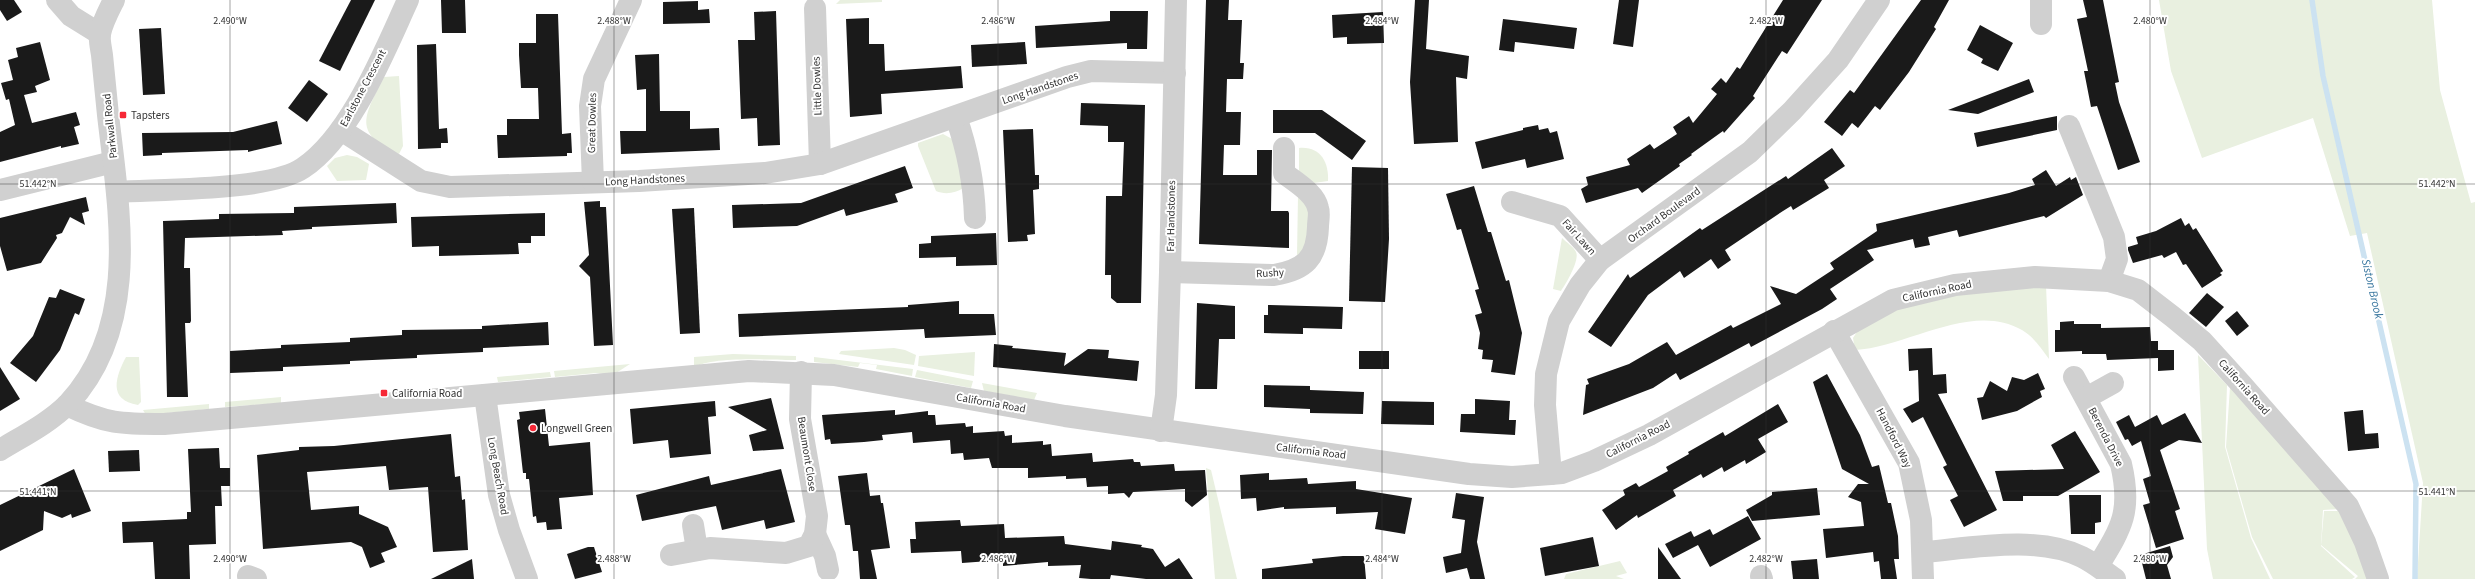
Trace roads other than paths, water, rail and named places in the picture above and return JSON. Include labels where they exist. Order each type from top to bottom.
[{"type":"street","points":[[57,0],[71,16],[100,34]]},
{"type":"street","name":"Parkwall Road","points":[[0,450],[42,424],[67,405],[86,381],[101,356],[112,324],[118,286],[119,256],[117,192],[100,34],[114,0]]},
{"type":"street","name":"Earlstone Crescent","points":[[117,192],[256,183],[281,177],[302,169],[324,150],[340,130],[361,94],[408,0]]},
{"type":"street","name":"Great Dowles","points":[[593,182],[590,106],[594,80],[631,0]]},
{"type":"street","name":"Far Handstones","points":[[1161,431],[1166,395],[1176,0]]},
{"type":"street","name":"Orchard Boulevard","points":[[1551,474],[1545,405],[1546,374],[1550,350],[1559,321],[1580,285],[1600,260],[1750,152],[1792,111],[1838,60],[1879,0]]},
{"type":"street","points":[[2041,0],[2041,24]]},
{"type":"street","name":"Little Dowles","points":[[815,8],[820,164]]},
{"type":"street","name":"Long Handstones","points":[[340,130],[421,181],[450,187],[593,182],[765,173],[820,164],[1067,77],[1091,72],[1175,73]]},
{"type":"street","points":[[956,117],[964,140],[974,183],[975,218]]},
{"type":"street","points":[[2069,126],[2114,237],[2117,259],[2109,281]]},
{"type":"street","name":"Rushy","points":[[1170,272],[1274,275],[1290,272],[1301,267],[1312,256],[1318,242],[1318,208],[1311,195],[1284,173],[1284,148]]},
{"type":"street","points":[[0,190],[113,162]]},
{"type":"street","name":"Fair Lawn","points":[[1512,202],[1560,216],[1600,260]]},
{"type":"street","name":"California Road","points":[[67,405],[96,419],[128,425],[164,424],[748,371],[801,372],[902,386],[1065,416],[1161,431],[1469,474],[1512,477],[1551,474],[1594,461],[1649,435],[1834,331],[1893,300],[1955,285],[2035,277],[2109,281],[2138,290],[2173,317],[2202,341],[2242,385],[2348,506],[2366,542],[2378,579]]},
{"type":"street","name":"Handford Way","points":[[1834,331],[1909,463],[1918,496],[1924,552],[1924,579]]},
{"type":"street","name":"Beaumont Close","points":[[801,372],[800,419],[818,516],[815,534]]},
{"type":"street","name":"Berenda Drive","points":[[2074,378],[2121,464],[2127,497],[2120,531],[2098,566]]},
{"type":"street","name":"Berenda Drive","points":[[2086,398],[2113,383]]},
{"type":"street","name":"Long Beach Road","points":[[484,395],[500,495],[509,530],[527,579]]},
{"type":"street","points":[[693,525],[697,550]]},
{"type":"street","points":[[671,555],[710,548],[786,553],[809,546],[815,534]]},
{"type":"street","points":[[815,534],[825,556],[828,570]]},
{"type":"street","points":[[1924,552],[2030,545],[2063,550],[2081,556],[2098,566],[2115,579]]},
{"type":"waterway","name":"Siston Brook","points":[[2312,0],[2323,76],[2416,484],[2415,579]]},
{"type":"place","name":"Tapsters","points":[[123,115]]},
{"type":"place","name":"California Road","points":[[384,393]]},
{"type":"place","name":"Longwell Green","points":[[533,428]]}]
